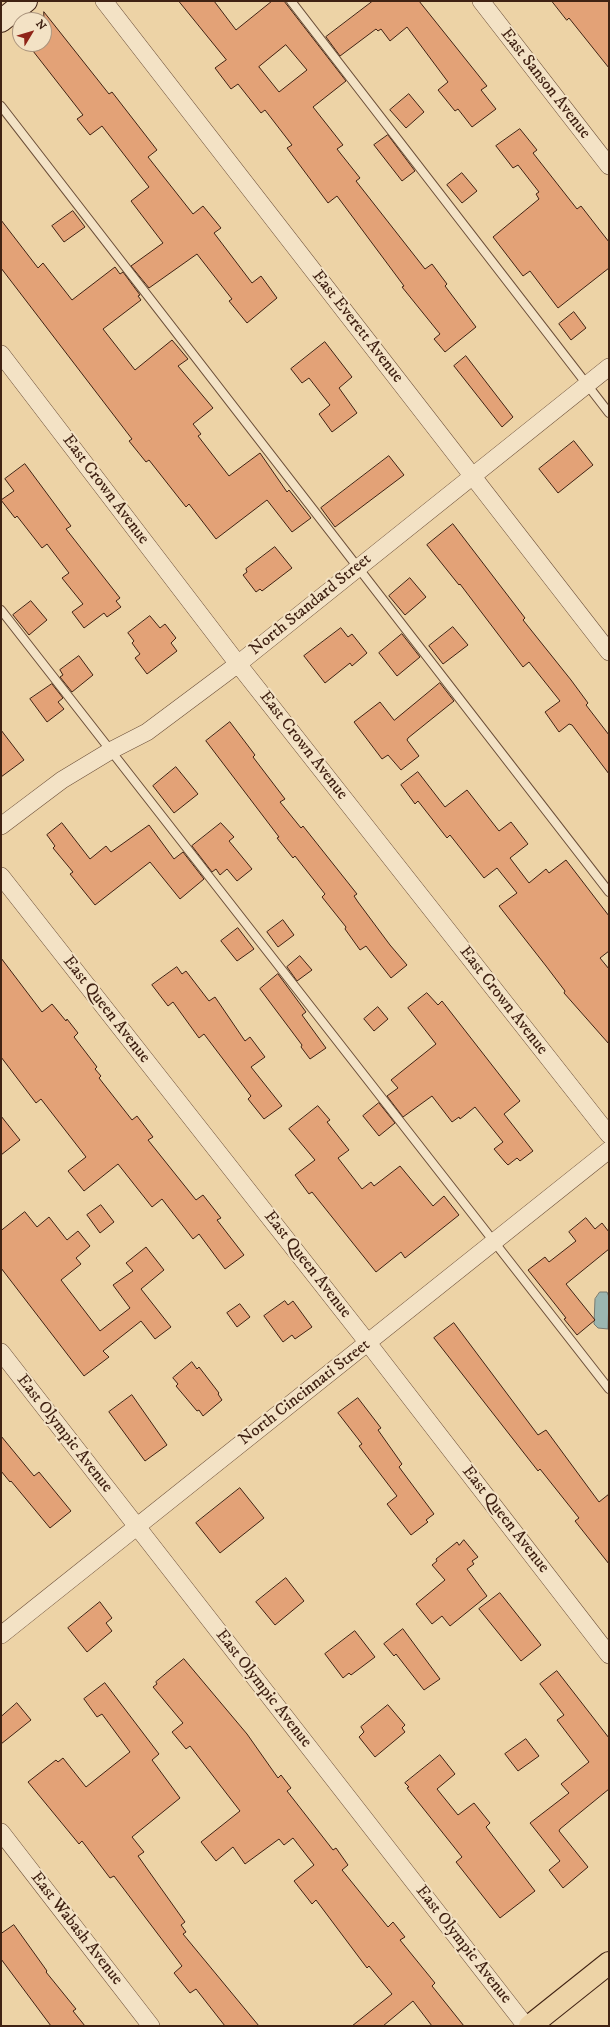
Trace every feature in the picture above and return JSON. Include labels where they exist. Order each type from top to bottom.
[{"type":"main road","points":[[530,2026],[609,1963]]},
{"type":"street","points":[[1,21],[26,1]]},
{"type":"street","name":"East Everett Avenue","points":[[104,1],[609,652]]},
{"type":"street","name":"East Sanson Avenue","points":[[481,1],[609,166]]},
{"type":"street","name":"East Crown Avenue","points":[[1,354],[238,664],[609,1135]]},
{"type":"street","name":"North Standard Street","points":[[1,826],[62,780],[110,751],[147,732],[238,664],[609,367]]},
{"type":"street","name":"East Queen Avenue","points":[[1,876],[368,1343],[609,1655]]},
{"type":"street","name":"North Cincinnati Street","points":[[1,1635],[609,1150]]},
{"type":"street","name":"East Olympic Avenue","points":[[1,1352],[526,2026]]},
{"type":"street","name":"East Wabash Avenue","points":[[1,1832],[151,2026]]},
{"type":"lane","points":[[290,1],[609,413]]},
{"type":"lane","points":[[1,106],[609,892]]},
{"type":"lane","points":[[1,610],[609,1389]]},
{"type":"water","points":[[600,1292],[607,1292],[609,1297],[608,1329],[598,1328],[594,1324],[595,1299]]},
{"type":"building","points":[[179,1],[214,1],[236,30],[272,1],[284,1],[346,81],[313,107],[343,145],[337,149],[360,178],[356,181],[425,269],[432,264],[447,284],[445,286],[476,327],[445,352],[434,339],[440,334],[402,287],[404,286],[337,196],[328,203],[287,148],[292,145],[265,110],[261,113],[238,84],[231,89],[215,68],[226,60]],"holes":[[[286,45],[307,70],[279,92],[259,67]]]},
{"type":"building","points":[[373,1],[419,1],[487,86],[481,90],[496,109],[472,127],[458,109],[455,111],[438,90],[448,82],[407,27],[390,41],[381,29],[378,31],[376,29],[340,56],[326,37]]},
{"type":"building","points":[[552,1],[609,1],[609,68],[569,18],[567,20]]},
{"type":"building","points":[[52,22],[109,94],[112,92],[157,150],[148,157],[193,214],[203,206],[221,228],[214,233],[252,283],[261,276],[277,298],[247,323],[229,301],[232,299],[197,254],[149,288],[131,266],[163,243],[131,201],[149,187],[102,126],[90,135],[77,119],[83,115],[34,52],[52,52]]},
{"type":"building","points":[[409,94],[424,112],[406,128],[390,110]]},
{"type":"building","points":[[520,129],[537,150],[533,153],[577,209],[581,206],[609,242],[609,268],[558,308],[530,271],[523,276],[493,237],[539,199],[536,194],[539,192],[518,165],[513,168],[496,146]]},
{"type":"building","points":[[388,135],[415,171],[402,181],[374,145]]},
{"type":"building","points":[[462,173],[477,191],[462,203],[447,185]]},
{"type":"building","points":[[73,211],[85,227],[64,242],[52,226]]},
{"type":"building","points":[[1,220],[38,268],[43,263],[72,300],[115,267],[120,274],[123,272],[140,295],[138,296],[141,300],[103,329],[135,370],[172,340],[188,359],[178,366],[213,408],[193,424],[201,434],[198,436],[229,476],[260,453],[287,492],[289,490],[311,518],[292,532],[267,500],[216,539],[189,504],[186,507],[149,460],[146,462],[129,441],[132,439],[1,268]]},
{"type":"building","points":[[574,312],[586,328],[571,340],[559,324]]},
{"type":"building","points":[[325,342],[352,377],[339,388],[357,413],[332,432],[319,414],[330,405],[309,378],[302,383],[291,369]]},
{"type":"building","points":[[466,356],[513,417],[502,427],[454,366]]},
{"type":"building","points":[[574,441],[593,465],[558,493],[539,469]]},
{"type":"building","points":[[389,456],[404,475],[335,527],[321,508]]},
{"type":"building","points":[[25,464],[71,526],[66,529],[120,598],[116,601],[121,607],[107,617],[104,613],[84,628],[72,612],[83,604],[62,578],[69,573],[47,544],[42,548],[17,516],[15,518],[1,500],[14,491],[5,479]]},
{"type":"building","points":[[453,524],[525,618],[523,620],[571,680],[588,703],[586,705],[609,735],[609,774],[572,725],[569,724],[559,732],[545,712],[560,701],[529,662],[523,667],[460,584],[459,585],[427,545]]},
{"type":"building","points":[[275,547],[292,568],[262,591],[260,589],[256,592],[243,575],[247,572],[246,569]]},
{"type":"building","points":[[410,578],[426,597],[405,615],[389,596]]},
{"type":"building","points":[[31,601],[47,620],[29,635],[13,615]]},
{"type":"building","points":[[150,616],[160,628],[165,624],[176,638],[171,643],[177,651],[147,674],[135,658],[140,654],[132,643],[134,641],[128,633]]},
{"type":"building","points":[[453,627],[468,645],[443,664],[429,646]]},
{"type":"building","points":[[341,628],[348,637],[352,634],[367,653],[352,666],[350,663],[325,683],[304,656]]},
{"type":"building","points":[[402,634],[420,657],[397,676],[379,653]]},
{"type":"building","points":[[79,656],[93,675],[72,692],[60,677],[63,675],[60,670]]},
{"type":"building","points":[[440,683],[454,701],[408,738],[407,740],[419,756],[401,770],[388,755],[382,759],[354,722],[380,702],[394,720]]},
{"type":"building","points":[[52,684],[63,698],[58,702],[64,709],[47,722],[30,699]]},
{"type":"building","points":[[230,722],[255,755],[253,757],[285,799],[280,802],[301,828],[303,826],[357,894],[354,896],[358,902],[407,965],[391,978],[366,946],[360,950],[345,929],[346,927],[322,897],[325,894],[295,856],[293,858],[277,838],[279,837],[206,741]]},
{"type":"building","points":[[1,730],[24,760],[1,777]]},
{"type":"building","points":[[176,767],[198,794],[174,813],[153,786]]},
{"type":"building","points":[[418,772],[445,807],[467,790],[499,831],[511,822],[528,844],[510,858],[529,883],[546,869],[549,873],[566,860],[609,916],[609,951],[600,958],[609,969],[609,1044],[564,993],[565,991],[499,906],[517,893],[497,868],[484,878],[450,835],[447,838],[418,801],[415,804],[401,785]]},
{"type":"building","points":[[62,823],[90,859],[106,846],[111,852],[149,825],[174,859],[183,852],[204,879],[180,899],[150,862],[95,905],[70,874],[73,872],[53,848],[55,846],[47,835]]},
{"type":"building","points":[[221,823],[234,837],[229,841],[252,869],[237,881],[227,869],[220,875],[216,869],[212,872],[192,846]]},
{"type":"building","points":[[283,920],[294,935],[278,947],[267,932]]},
{"type":"building","points":[[238,928],[254,949],[237,961],[221,941]]},
{"type":"building","points":[[300,956],[312,970],[297,981],[287,967]]},
{"type":"building","points":[[1,958],[42,1012],[52,1004],[66,1021],[67,1019],[78,1033],[74,1037],[97,1067],[95,1069],[101,1076],[99,1078],[132,1120],[137,1116],[153,1137],[148,1140],[196,1200],[203,1195],[221,1218],[217,1220],[244,1255],[225,1269],[199,1234],[193,1239],[162,1199],[152,1207],[118,1164],[84,1191],[68,1171],[86,1157],[41,1099],[36,1103],[1,1057]]},
{"type":"building","points":[[177,967],[182,974],[186,971],[209,1001],[215,997],[245,1041],[250,1037],[265,1057],[251,1067],[282,1106],[264,1119],[248,1099],[251,1096],[204,1034],[199,1038],[173,1002],[168,1006],[152,985]]},
{"type":"building","points":[[278,974],[306,1012],[302,1015],[326,1048],[310,1059],[301,1047],[302,1045],[260,989]]},
{"type":"building","points":[[427,993],[438,1005],[442,1001],[520,1101],[504,1114],[533,1151],[520,1161],[517,1158],[508,1165],[494,1149],[503,1142],[475,1107],[460,1119],[459,1117],[452,1122],[432,1096],[403,1117],[387,1096],[398,1088],[391,1080],[436,1044],[408,1008]]},
{"type":"building","points":[[378,1007],[388,1019],[374,1031],[364,1019]]},
{"type":"building","points":[[379,1103],[395,1123],[379,1136],[363,1116]]},
{"type":"building","points":[[318,1106],[330,1120],[327,1122],[349,1150],[338,1158],[362,1189],[371,1182],[374,1186],[400,1166],[433,1206],[444,1196],[459,1215],[405,1258],[401,1252],[376,1272],[312,1192],[309,1194],[295,1175],[315,1160],[289,1129]]},
{"type":"building","points":[[1,1116],[20,1140],[1,1155]]},
{"type":"building","points":[[101,1205],[114,1222],[100,1233],[87,1215]]},
{"type":"building","points":[[25,1212],[37,1227],[49,1217],[67,1240],[78,1231],[90,1246],[76,1258],[81,1264],[61,1280],[100,1331],[130,1308],[113,1285],[133,1271],[126,1263],[146,1247],[164,1270],[141,1289],[171,1327],[155,1339],[141,1321],[103,1351],[109,1357],[84,1376],[1,1268],[1,1231]]},
{"type":"building","points":[[586,1218],[595,1229],[602,1223],[609,1232],[609,1249],[566,1284],[595,1320],[577,1335],[564,1319],[566,1318],[528,1270],[545,1257],[549,1262],[576,1241],[569,1232]]},
{"type":"building","points":[[285,1301],[288,1305],[293,1301],[312,1327],[295,1339],[292,1335],[283,1342],[264,1316]]},
{"type":"building","points":[[240,1304],[250,1317],[237,1327],[227,1313]]},
{"type":"building","points":[[454,1323],[538,1435],[546,1430],[599,1502],[609,1494],[609,1564],[575,1521],[579,1518],[540,1469],[538,1471],[434,1338]]},
{"type":"building","points":[[192,1362],[197,1369],[199,1367],[219,1393],[218,1394],[222,1400],[203,1416],[176,1386],[178,1384],[173,1378]]},
{"type":"building","points":[[132,1395],[167,1445],[145,1461],[109,1412]]},
{"type":"building","points":[[358,1398],[381,1428],[378,1430],[402,1464],[399,1467],[434,1514],[426,1520],[428,1522],[411,1535],[387,1504],[397,1496],[359,1446],[362,1444],[338,1413]]},
{"type":"building","points":[[1,1436],[34,1476],[39,1472],[71,1511],[50,1528],[1,1471]]},
{"type":"building","points":[[240,1488],[264,1518],[220,1553],[196,1523]]},
{"type":"building","points":[[464,1540],[478,1557],[472,1561],[474,1564],[467,1569],[487,1596],[450,1626],[442,1616],[432,1624],[416,1604],[445,1580],[432,1565],[437,1561],[436,1559],[457,1542],[459,1545]]},
{"type":"building","points":[[286,1578],[304,1601],[275,1625],[256,1602]]},
{"type":"building","points":[[500,1593],[541,1645],[521,1661],[479,1609]]},
{"type":"building","points":[[100,1602],[112,1618],[106,1623],[112,1631],[87,1652],[68,1628]]},
{"type":"building","points":[[403,1629],[440,1679],[424,1690],[396,1654],[394,1656],[384,1644]]},
{"type":"building","points":[[355,1631],[375,1657],[351,1675],[349,1673],[343,1678],[325,1654]]},
{"type":"building","points":[[184,1659],[247,1734],[278,1778],[281,1775],[291,1788],[287,1791],[333,1850],[336,1848],[348,1865],[342,1870],[388,1927],[393,1922],[405,1937],[400,1940],[435,1983],[432,1986],[464,2026],[432,2026],[413,2001],[383,2026],[352,2026],[392,1994],[369,1966],[367,1968],[316,1900],[312,1904],[294,1881],[314,1865],[293,1838],[284,1845],[279,1839],[245,1864],[233,1847],[216,1861],[201,1842],[240,1811],[190,1746],[186,1749],[172,1732],[183,1723],[153,1687],[157,1684],[156,1682]]},
{"type":"building","points":[[557,1671],[609,1738],[609,1789],[559,1831],[588,1867],[563,1888],[549,1870],[560,1861],[530,1823],[569,1793],[561,1784],[589,1762],[557,1720],[564,1715],[540,1684]]},
{"type":"building","points":[[105,1683],[159,1754],[152,1760],[180,1798],[132,1837],[144,1852],[138,1856],[185,1922],[181,1925],[186,1932],[183,1934],[259,2026],[225,2026],[196,1989],[190,1993],[174,1973],[182,1966],[114,1876],[110,1878],[82,1841],[79,1844],[28,1782],[56,1760],[58,1762],[63,1758],[86,1787],[130,1752],[102,1714],[97,1717],[84,1699]]},
{"type":"building","points":[[17,1703],[31,1720],[1,1744],[1,1717]]},
{"type":"building","points":[[388,1705],[405,1725],[402,1728],[405,1732],[375,1757],[359,1737],[364,1732],[361,1727]]},
{"type":"building","points":[[526,1739],[539,1756],[518,1771],[505,1754]]},
{"type":"building","points":[[440,1755],[455,1774],[437,1789],[458,1815],[474,1803],[490,1823],[486,1827],[535,1891],[500,1918],[456,1862],[462,1857],[407,1788],[409,1787],[405,1783]]},
{"type":"building","points":[[14,1925],[47,1971],[46,1972],[76,2009],[73,2011],[85,2026],[51,2026],[1,1959],[1,1934]]}]
